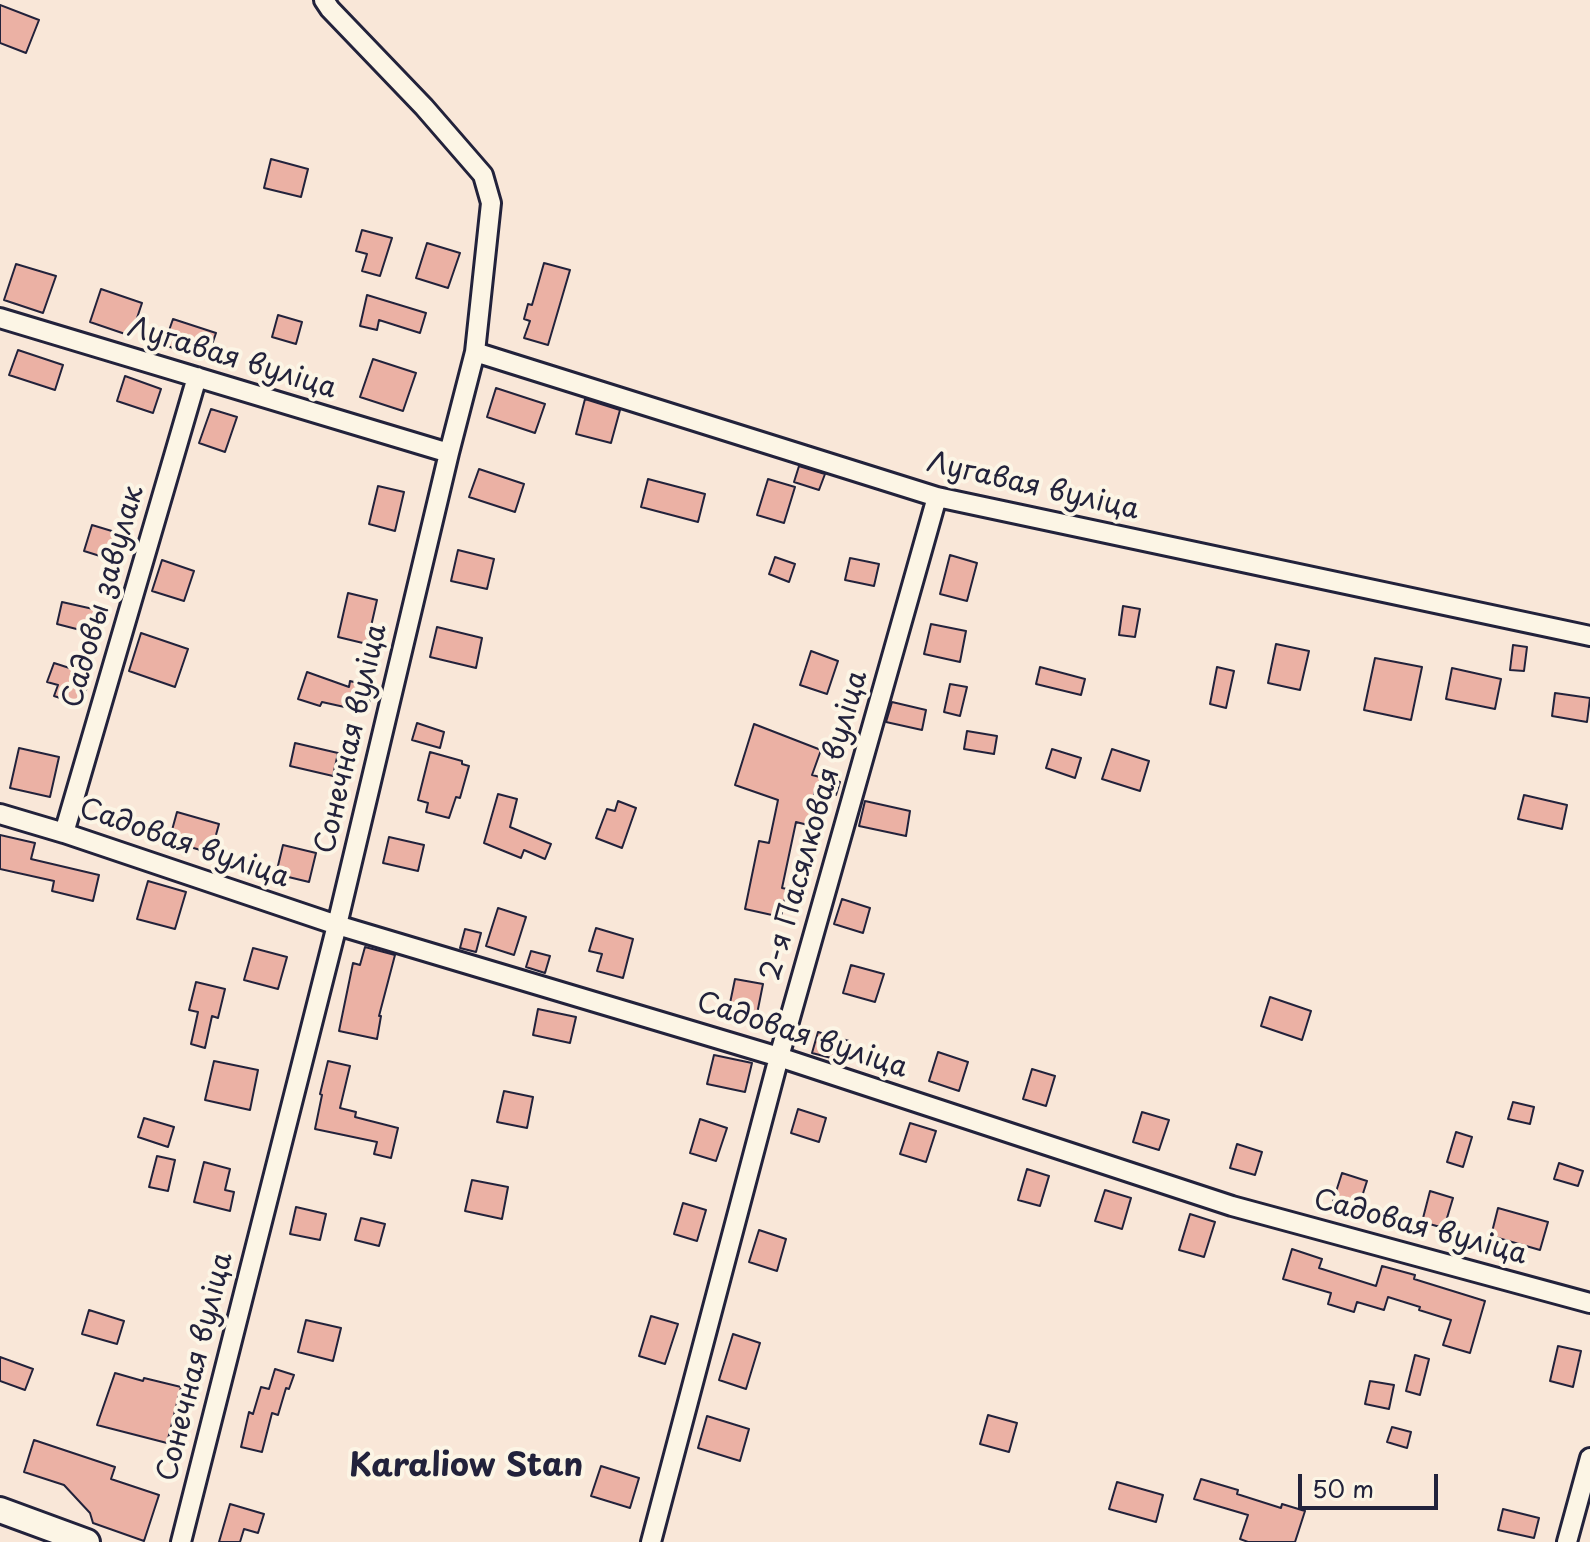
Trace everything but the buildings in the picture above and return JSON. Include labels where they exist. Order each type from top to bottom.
[{"type":"main road","points":[[0,1510],[87,1542]]},
{"type":"street","name":"Сонечная вуліца","points":[[181,1542],[337,925],[475,352],[491,203],[483,175],[324,0]]},
{"type":"street","name":"Лугавая вуліца","points":[[0,318],[449,453]]},
{"type":"street","name":"Лугавая вуліца","points":[[475,352],[937,497],[1590,636]]},
{"type":"street","name":"Садовы завулак","points":[[64,833],[197,377]]},
{"type":"street","name":"2-я Пасялковая вуліца","points":[[651,1542],[779,1057],[937,497]]},
{"type":"street","name":"Садовая вуліца","points":[[0,814],[337,925],[779,1057],[1232,1206],[1590,1303]]},
{"type":"street","points":[[1567,1542],[1590,1458]]},
{"type":"district","name":"Karaliow Stan","points":[[466,1467]]}]
